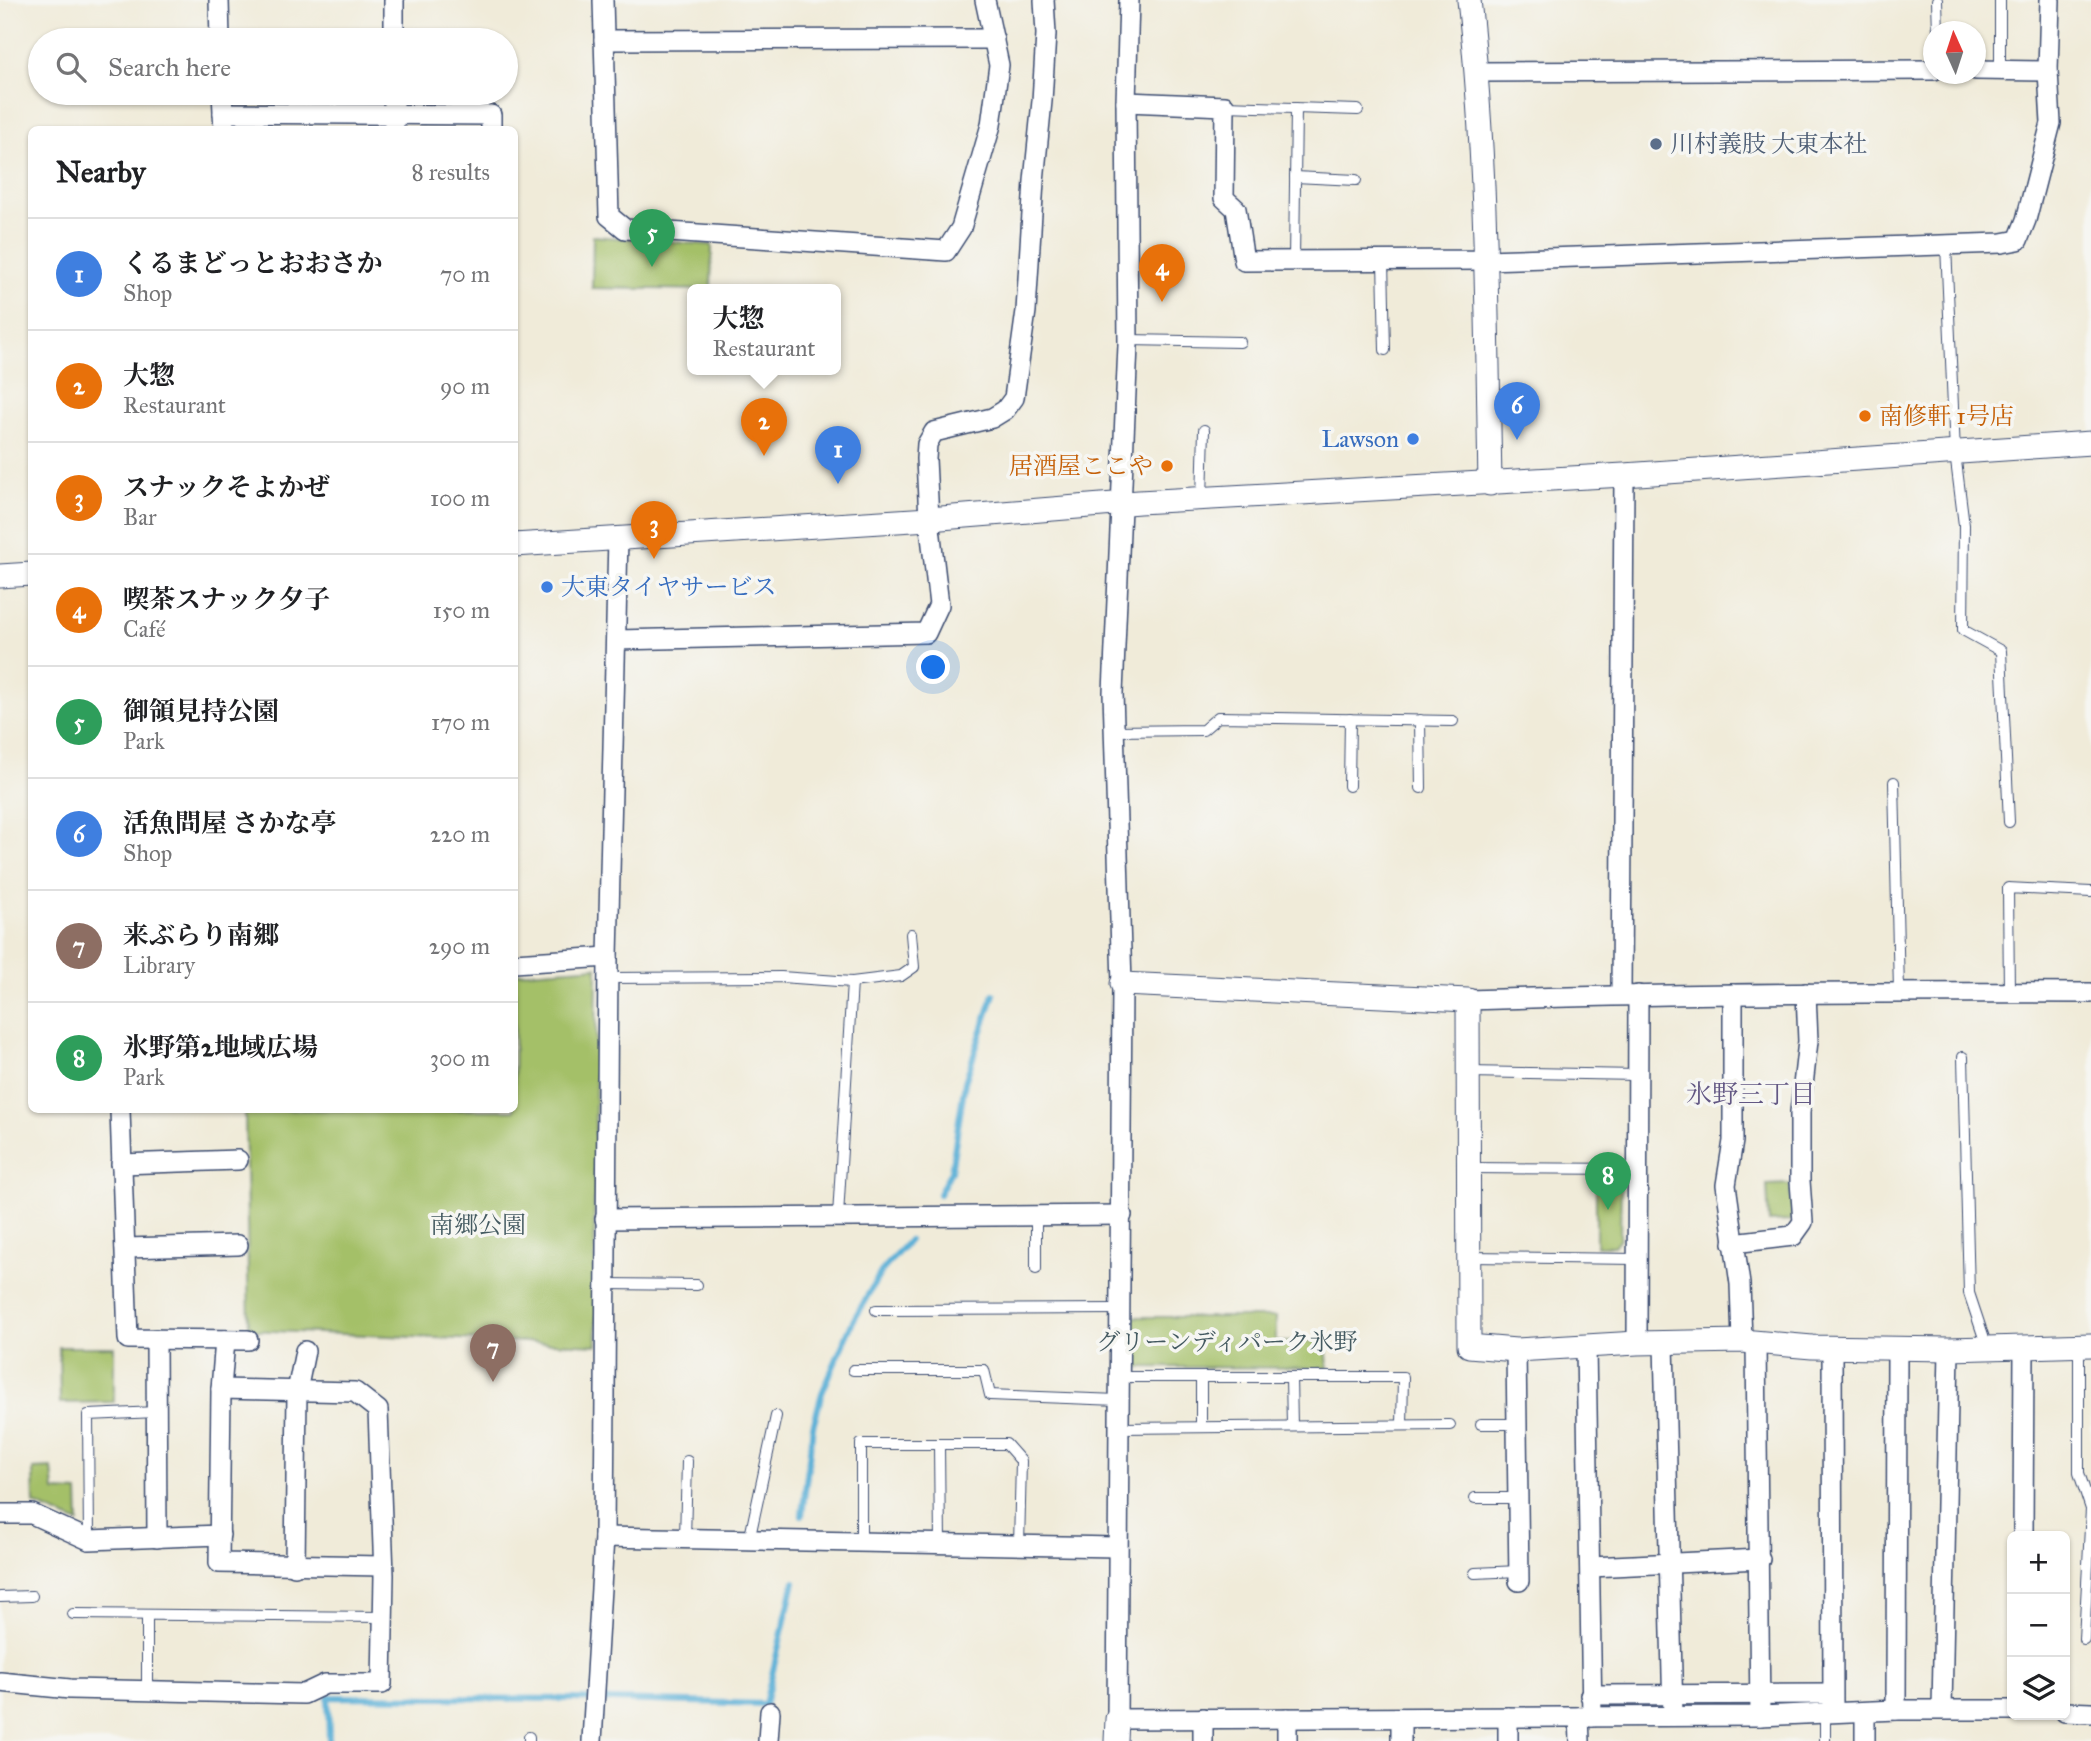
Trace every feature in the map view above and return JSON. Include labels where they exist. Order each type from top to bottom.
[{"type":"street","points":[[219,0],[220,28]]},
{"type":"street","points":[[394,0],[394,28]]},
{"type":"street","points":[[603,0],[609,216],[625,229],[946,250],[961,228],[991,125],[999,65],[985,0]]},
{"type":"street","points":[[616,640],[926,633],[939,605],[929,519],[927,443],[934,432],[992,418],[1005,411],[1014,398],[1026,311],[1042,101],[1046,34],[1044,0]]},
{"type":"street","points":[[1129,0],[1126,102],[1128,340],[1113,693],[1122,985],[1116,1730],[1203,1718],[1760,1716],[1830,1706]]},
{"type":"street","points":[[1469,0],[1477,72],[1490,484]]},
{"type":"street","points":[[1126,102],[1225,106],[1224,198],[1236,209],[1244,261],[1485,260],[2002,243],[2018,240],[2026,220],[2050,122],[2050,0]]},
{"type":"street","points":[[604,40],[994,39]]},
{"type":"street","points":[[1477,72],[1923,70]]},
{"type":"street","points":[[1986,70],[2048,71]]},
{"type":"street","points":[[223,121],[394,121],[491,115],[491,126]]},
{"type":"street","points":[[518,545],[1202,499],[1490,484],[2091,443]]},
{"type":"street","points":[[1624,475],[1629,995],[1638,1076],[1637,1343]]},
{"type":"street","points":[[592,1741],[604,1537],[607,978],[618,538]]},
{"type":"street","points":[[0,576],[28,574]]},
{"type":"street","points":[[518,963],[608,957]]},
{"type":"street","points":[[1122,985],[1468,1000],[1899,991],[2091,993]]},
{"type":"street","points":[[1733,1242],[1793,1236],[1803,1222],[1800,1112],[1808,1041],[1806,993]]},
{"type":"street","points":[[1733,994],[1733,1141],[1726,1185],[1749,1342],[1760,1559],[1760,1716]]},
{"type":"street","points":[[1468,1000],[1469,1346],[1516,1350],[1637,1343],[1749,1342],[1812,1347],[1949,1349],[2085,1345]]},
{"type":"street","points":[[120,1113],[128,1339],[248,1340]]},
{"type":"street","points":[[121,1164],[238,1160]]},
{"type":"street","points":[[605,1219],[1122,1215]]},
{"type":"street","points":[[125,1248],[238,1245]]},
{"type":"street","points":[[156,1339],[157,1538]]},
{"type":"street","points":[[225,1340],[221,1389],[219,1563],[382,1566]]},
{"type":"street","points":[[1664,1343],[1672,1716]]},
{"type":"street","points":[[1830,1706],[1832,1346]]},
{"type":"street","points":[[2023,1531],[2024,1346]]},
{"type":"street","points":[[1580,1741],[1590,1695],[1591,1567],[1586,1347]]},
{"type":"street","points":[[1896,1710],[1897,1348]]},
{"type":"street","points":[[1942,1709],[1949,1349]]},
{"type":"street","points":[[295,1566],[297,1391],[305,1350]]},
{"type":"street","points":[[1516,1350],[1519,1576]]},
{"type":"street","points":[[0,1682],[70,1689],[304,1694],[325,1684],[382,1684],[384,1575],[378,1410],[355,1392],[221,1389]]},
{"type":"street","points":[[0,1514],[32,1514],[89,1540],[220,1535]]},
{"type":"street","points":[[604,1537],[1116,1547]]},
{"type":"street","points":[[1591,1567],[1760,1559]]},
{"type":"street","points":[[1590,1695],[1760,1695],[1830,1706],[1896,1710],[2007,1710]]},
{"type":"street","points":[[768,1741],[770,1712]]},
{"type":"street","points":[[2070,1712],[2091,1713]]},
{"type":"street","points":[[1508,1717],[1508,1741]]},
{"type":"street","points":[[1203,1718],[1203,1741]]},
{"type":"street","points":[[1287,1718],[1287,1741]]},
{"type":"street","points":[[1401,1718],[1401,1741]]},
{"type":"street","points":[[1865,1720],[1865,1741]]},
{"type":"lane","points":[[1937,0],[1938,21]]},
{"type":"lane","points":[[2000,0],[2000,70]]},
{"type":"lane","points":[[1225,106],[1358,110]]},
{"type":"lane","points":[[1294,260],[1296,108]]},
{"type":"lane","points":[[1295,177],[1356,180]]},
{"type":"lane","points":[[1946,245],[1955,453],[1964,525],[1963,630],[2001,651],[2009,822]]},
{"type":"lane","points":[[1383,260],[1385,350]]},
{"type":"lane","points":[[1128,340],[1240,342]]},
{"type":"lane","points":[[1202,499],[1204,430]]},
{"type":"lane","points":[[1114,731],[1203,730],[1218,717],[1452,721]]},
{"type":"lane","points":[[1349,786],[1350,719]]},
{"type":"lane","points":[[1420,720],[1420,788]]},
{"type":"lane","points":[[1894,782],[1899,991]]},
{"type":"lane","points":[[2008,993],[2008,888],[2091,892]]},
{"type":"lane","points":[[607,978],[781,977],[852,982],[901,976],[914,967],[911,934]]},
{"type":"lane","points":[[838,1216],[852,982]]},
{"type":"lane","points":[[1963,1057],[1969,1293],[1987,1347]]},
{"type":"lane","points":[[1468,1072],[1638,1076]]},
{"type":"lane","points":[[1468,1168],[1637,1169]]},
{"type":"lane","points":[[1036,1215],[1036,1269]]},
{"type":"lane","points":[[1469,1257],[1637,1259]]},
{"type":"lane","points":[[605,1284],[697,1285]]},
{"type":"lane","points":[[876,1310],[1120,1309]]},
{"type":"lane","points":[[2084,1639],[2091,1509],[2079,1473],[2085,1345]]},
{"type":"lane","points":[[853,1370],[984,1370],[990,1395],[1118,1399]]},
{"type":"lane","points":[[1119,1377],[1402,1377],[1402,1425]]},
{"type":"lane","points":[[1201,1377],[1202,1427]]},
{"type":"lane","points":[[1291,1377],[1292,1426]]},
{"type":"lane","points":[[89,1540],[88,1415],[157,1412]]},
{"type":"lane","points":[[749,1541],[776,1416]]},
{"type":"lane","points":[[1481,1424],[1517,1424]]},
{"type":"lane","points":[[1118,1428],[1450,1425]]},
{"type":"lane","points":[[861,1544],[861,1444],[1006,1444],[1021,1461],[1019,1546]]},
{"type":"lane","points":[[939,1444],[940,1545]]},
{"type":"lane","points":[[685,1539],[687,1461]]},
{"type":"lane","points":[[1475,1498],[1518,1498]]},
{"type":"lane","points":[[1475,1573],[1519,1576]]},
{"type":"lane","points":[[0,1597],[32,1596]]},
{"type":"lane","points":[[73,1614],[384,1618]]},
{"type":"lane","points":[[147,1615],[147,1691]]},
{"type":"lane","points":[[1825,1741],[1830,1706]]},
{"type":"green space","points":[[593,236],[712,245],[711,284],[687,284],[687,290],[592,288]]},
{"type":"green space","name":"南郷公園","points":[[597,967],[594,1216],[597,1345],[249,1330],[245,1113],[518,1113],[518,973]]},
{"type":"green space","points":[[1596,1182],[1621,1182],[1620,1238],[1614,1246],[1596,1246]]},
{"type":"green space","points":[[1790,1184],[1790,1221],[1769,1222],[1767,1185]]},
{"type":"green space","name":"グリーンディパーク氷野","points":[[1127,1317],[1276,1317],[1276,1342],[1326,1342],[1328,1368],[1135,1367],[1125,1358]]},
{"type":"green space","points":[[59,1347],[114,1347],[114,1402],[60,1403]]},
{"type":"green space","points":[[52,1468],[54,1491],[78,1492],[79,1523],[34,1504],[33,1469]]},
{"type":"waterway","points":[[939,1194],[951,1171],[965,1082],[994,994]]},
{"type":"waterway","points":[[802,1515],[813,1426],[822,1393],[853,1321],[881,1272],[909,1240]]},
{"type":"waterway","points":[[329,1741],[328,1697],[765,1704],[794,1582]]},
{"type":"place","name":"川村義肢 大東本社","points":[[1656,144]]},
{"type":"place","name":"御領見持公園","points":[[652,267]]},
{"type":"place","name":"喫茶スナック夕子","points":[[1162,302]]},
{"type":"place","name":"南修軒 1号店","points":[[1865,416]]},
{"type":"place","name":"Lawson","points":[[1413,439]]},
{"type":"place","name":"活魚問屋 さかな亭","points":[[1517,440]]},
{"type":"place","name":"大惣","points":[[764,456]]},
{"type":"place","name":"居酒屋ここや","points":[[1167,466]]},
{"type":"place","name":"くるまどっとおおさか","points":[[838,484]]},
{"type":"place","name":"スナックそよかぜ","points":[[654,559]]},
{"type":"place","name":"大東タイヤサービス","points":[[547,587]]},
{"type":"place","name":"氷野第2地域広場","points":[[1608,1210]]},
{"type":"place","name":"来ぶらり南郷","points":[[493,1382]]},
{"type":"district","name":"氷野三丁目","points":[[1751,1094]]}]
